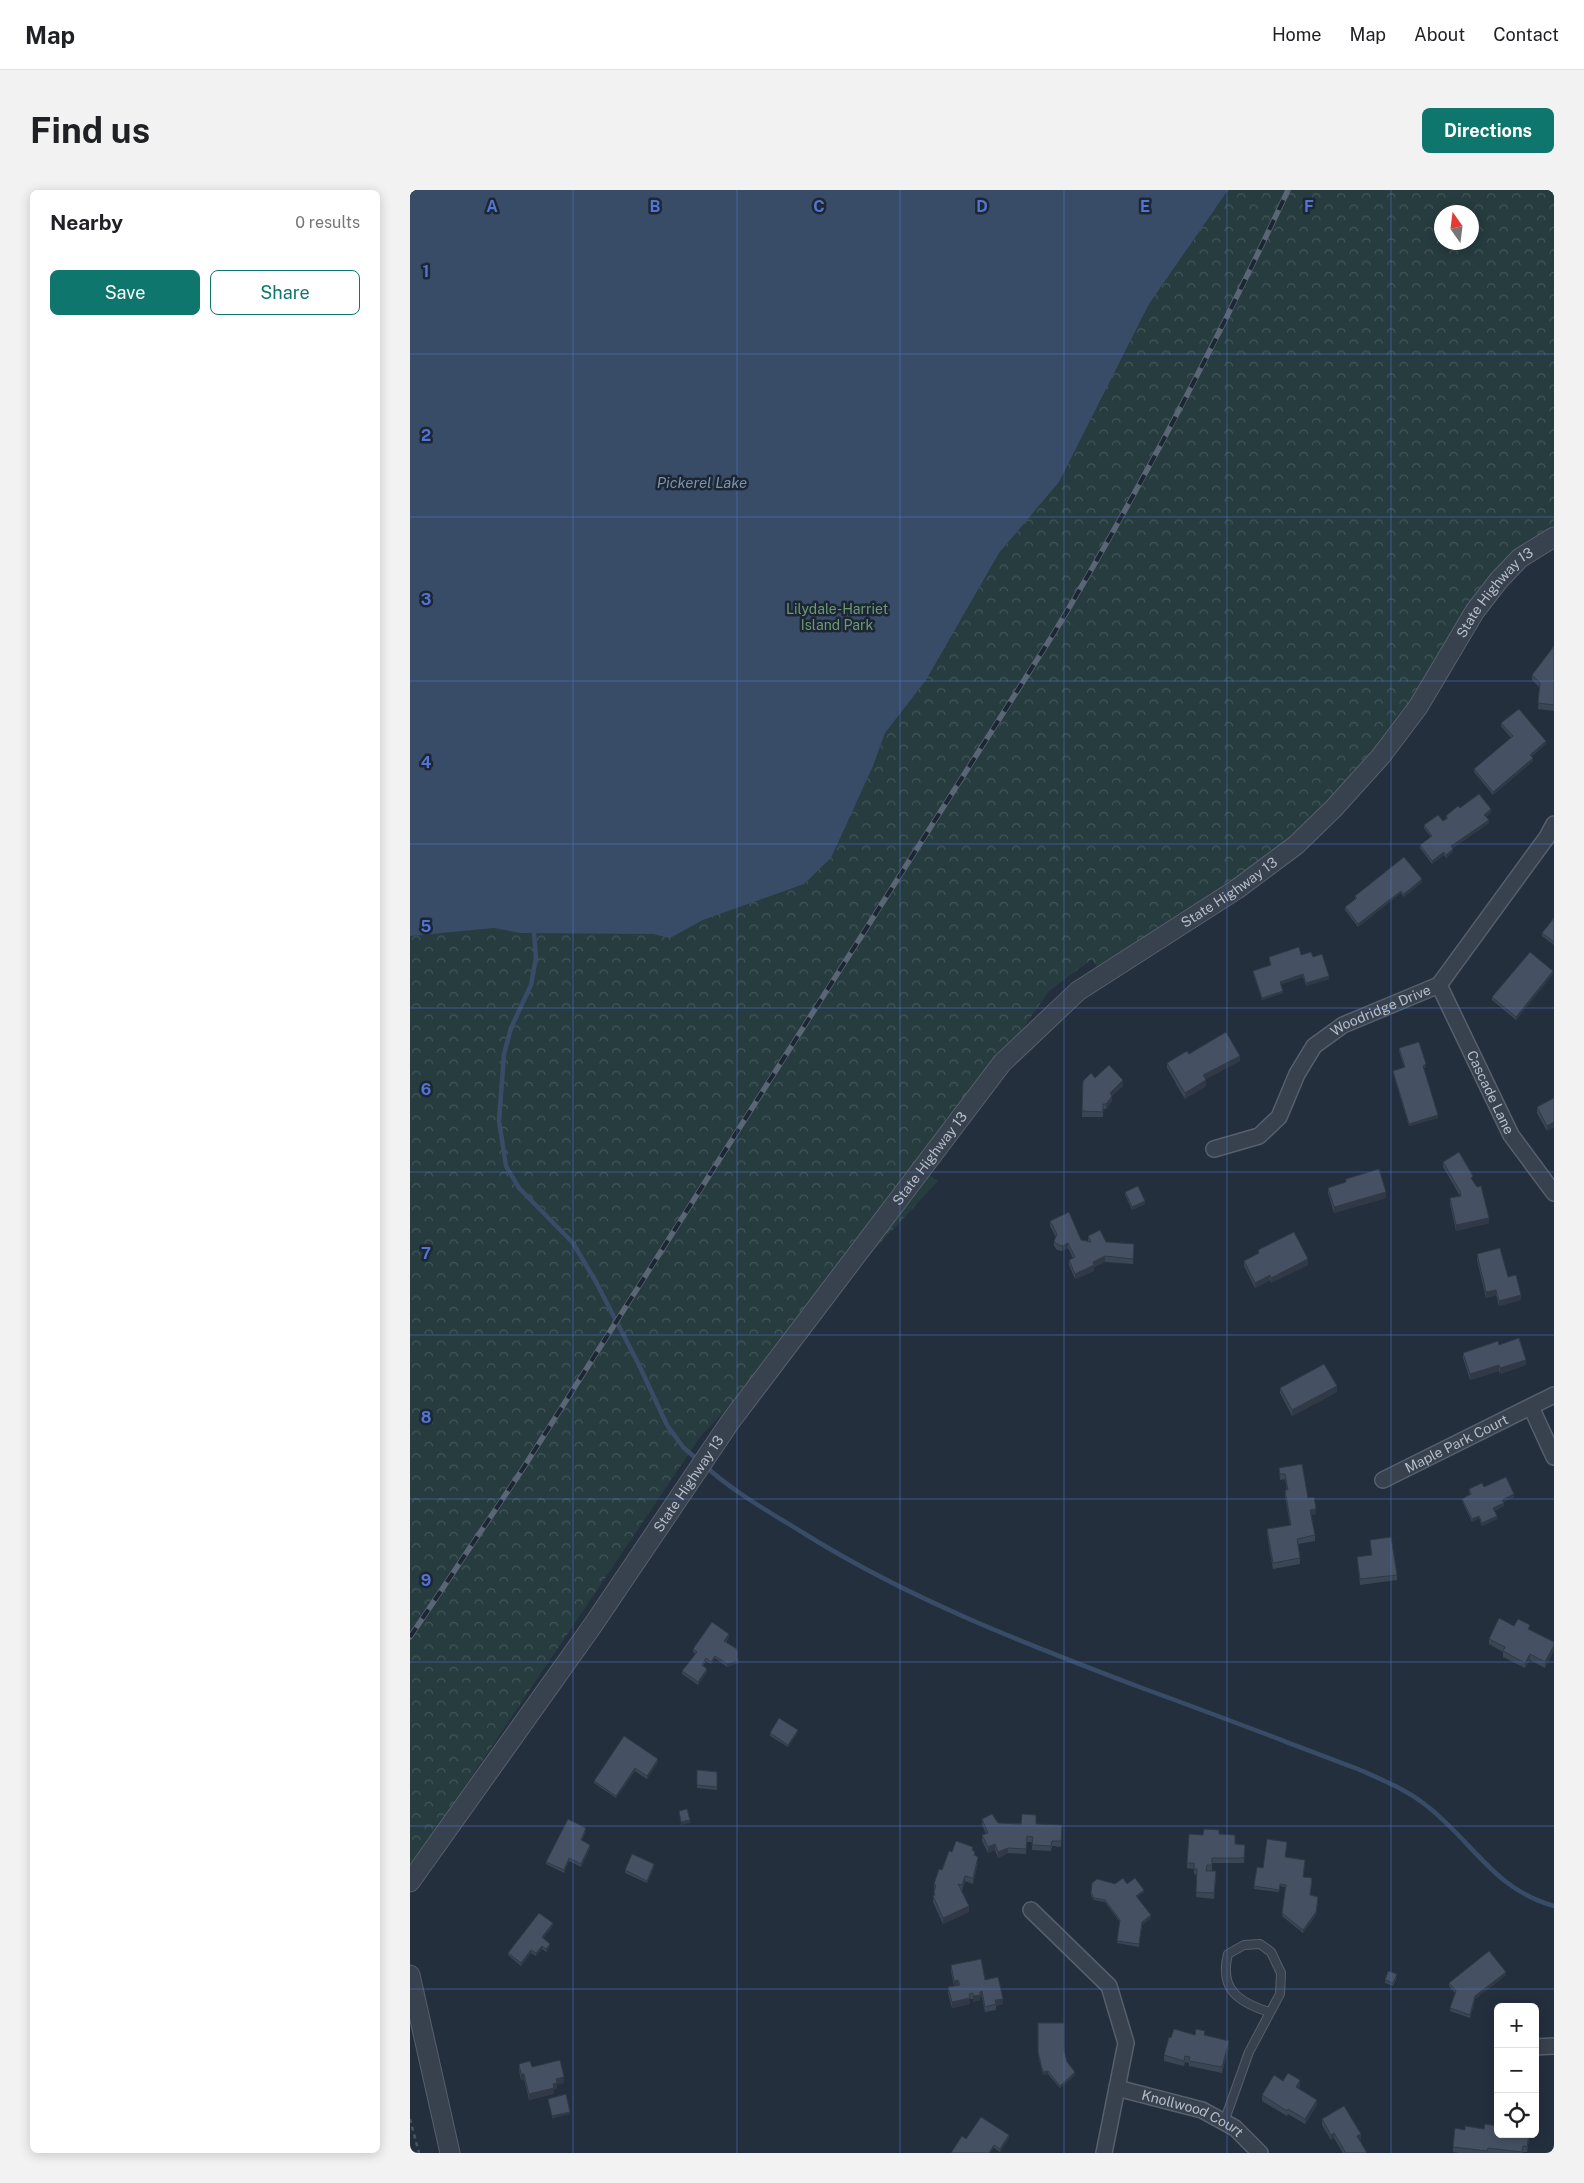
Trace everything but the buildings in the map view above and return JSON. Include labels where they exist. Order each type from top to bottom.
[{"type":"street","name":"State Highway 13","points":[[410,1882],[624,1580],[730,1422],[1002,1064],[1078,991],[1237,889],[1296,845],[1334,808],[1381,756],[1418,707],[1475,611],[1500,580],[1520,558],[1554,537]]},
{"type":"street","name":"Woodridge Drive","points":[[1214,1149],[1259,1136],[1279,1117],[1297,1074],[1314,1046],[1343,1025],[1438,985],[1547,837],[1554,824]]},
{"type":"street","name":"Cascade Lane","points":[[1438,985],[1511,1135],[1554,1193]]},
{"type":"street","name":"Maple Park Court","points":[[1383,1480],[1554,1396]]},
{"type":"street","points":[[1531,1407],[1554,1457]]},
{"type":"street","points":[[1031,1910],[1109,1986],[1126,2043],[1104,2153]]},
{"type":"street","points":[[410,1975],[450,2153]]},
{"type":"street","points":[[1539,2047],[1554,2046]]},
{"type":"street","name":"Knollwood Court","points":[[1117,2088],[1202,2110],[1235,2128],[1260,2153]]},
{"type":"lane","points":[[1224,2122],[1249,2052],[1280,1994],[1281,1973],[1271,1952],[1260,1944],[1244,1945],[1228,1954],[1224,1969],[1226,1981],[1234,1995],[1269,2012]]},
{"type":"path","points":[[410,2118],[418,2153]]},
{"type":"green space","name":"Lilydale-Harriet Island Park","points":[[410,190],[1554,190],[1554,535],[1502,567],[1370,770],[1248,882],[1105,981],[1092,959],[1049,991],[923,1171],[938,1181],[700,1437],[410,1868]]},
{"type":"water","name":"Pickerel Lake","points":[[410,190],[1228,190],[1149,304],[1059,482],[999,553],[926,680],[885,733],[873,766],[831,858],[804,884],[703,920],[670,938],[653,934],[520,933],[494,928],[410,936]]},
{"type":"waterway","points":[[534,933],[536,958],[531,985],[511,1028],[504,1054],[499,1121],[506,1166],[519,1188],[573,1243],[596,1282],[639,1365],[667,1425],[683,1447],[699,1461]]},
{"type":"waterway","points":[[705,1466],[741,1494],[805,1534],[845,1558],[928,1600],[1055,1655],[1358,1769],[1399,1788],[1423,1803],[1440,1817],[1483,1861],[1514,1888],[1554,1906]]},
{"type":"railway","points":[[410,1637],[522,1470],[1054,633],[1117,525],[1177,415],[1234,303],[1288,190]]}]
